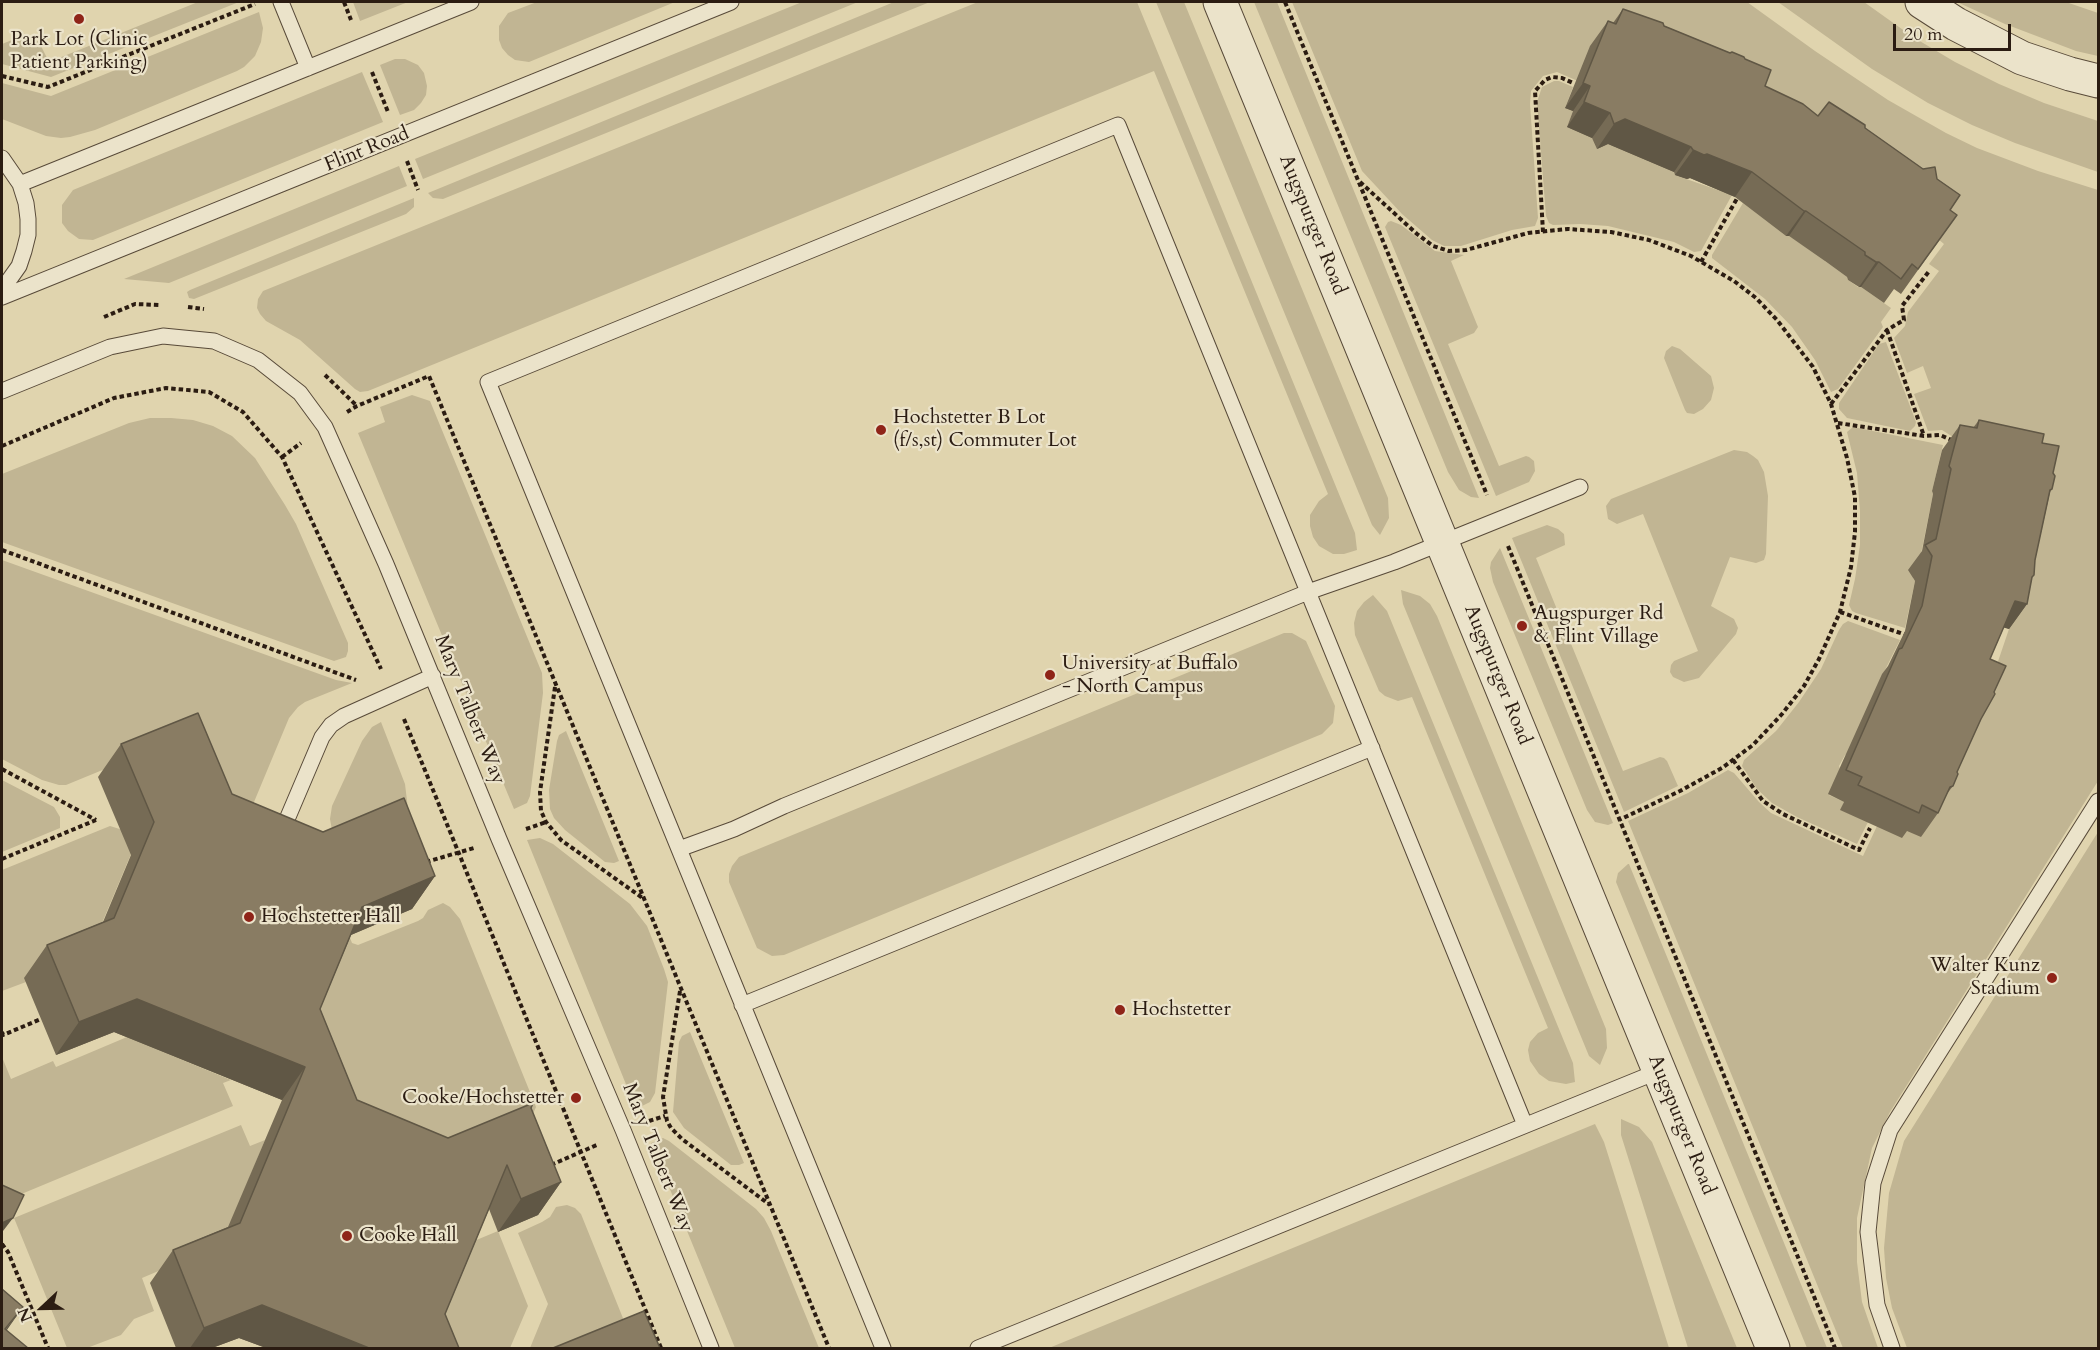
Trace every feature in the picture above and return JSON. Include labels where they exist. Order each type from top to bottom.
[{"type":"street","name":"Augspurger Road","points":[[1220,2],[1773,1348]]},
{"type":"street","points":[[1922,2],[1956,24],[2022,58],[2098,81]]},
{"type":"lane","points":[[281,2],[308,68]]},
{"type":"lane","points":[[20,184],[471,2]]},
{"type":"lane","name":"Flint Road","points":[[2,297],[731,2]]},
{"type":"lane","points":[[883,1348],[488,382],[1118,125],[1526,1125]]},
{"type":"lane","points":[[2,158],[20,184],[26,203],[28,235],[19,266],[2,290]]},
{"type":"lane","name":"Mary Talbert Way","points":[[2,391],[110,347],[164,336],[214,341],[258,360],[300,393],[325,427],[386,564],[499,839],[623,1130],[711,1348]]},
{"type":"lane","points":[[679,849],[734,829],[784,806],[1308,592],[1394,562],[1580,487]]},
{"type":"lane","points":[[285,824],[326,730],[344,716],[433,676]]},
{"type":"lane","points":[[742,1005],[1372,748]]},
{"type":"lane","points":[[1892,1348],[1877,1305],[1868,1232],[1873,1183],[1890,1130],[2098,801]]},
{"type":"lane","points":[[978,1348],[1659,1071]]},
{"type":"path","points":[[2,76],[48,87],[261,2]]},
{"type":"path","points":[[344,2],[418,190]]},
{"type":"path","points":[[1285,2],[1835,1348]]},
{"type":"path","points":[[1543,232],[1535,91],[1545,80],[1552,77],[1573,83]]},
{"type":"path","points":[[1358,181],[1417,234],[1433,246],[1449,250],[1466,250],[1528,233],[1568,229],[1611,232],[1649,240],[1691,256],[1734,281],[1756,298],[1778,320],[1813,367],[1831,404],[1847,458],[1854,497],[1855,532],[1851,567],[1840,612],[1819,659],[1804,686],[1782,714],[1761,737],[1733,760],[1680,791],[1619,820]]},
{"type":"path","points":[[1701,262],[1744,186]]},
{"type":"path","points":[[1831,404],[1887,330],[1904,320],[1902,306],[1930,270]]},
{"type":"path","points":[[1887,330],[1924,436]]},
{"type":"path","points":[[282,457],[357,406],[429,376],[829,1348]]},
{"type":"path","points":[[2,446],[114,398],[166,388],[209,392],[243,412],[282,457],[393,694],[661,1348]]},
{"type":"path","points":[[1838,423],[1924,436],[1940,435],[1955,442]]},
{"type":"path","points":[[2,550],[393,694]]},
{"type":"path","points":[[1840,612],[1907,635]]},
{"type":"path","points":[[555,684],[540,792],[541,811],[546,822],[561,840],[644,900]]},
{"type":"path","points":[[1733,760],[1763,801],[1783,814],[1859,850],[1870,828]]},
{"type":"path","points":[[2,769],[96,820],[2,859]]},
{"type":"path","points":[[680,989],[663,1097],[665,1116],[671,1128],[682,1139],[770,1206]]},
{"type":"path","points":[[2,1032],[3,1035],[41,1019]]},
{"type":"path","points":[[542,1169],[581,1153],[623,1130],[665,1116]]},
{"type":"path","points":[[2,1244],[8,1252],[48,1348]]},
{"type":"shaded area","points":[[198,2],[239,2],[51,77],[2,64],[2,44],[22,36],[28,36],[39,42],[49,62]]},
{"type":"shaded area","points":[[353,2],[408,2],[360,21]]},
{"type":"shaded area","points":[[537,2],[675,2],[529,62],[515,60],[502,48],[499,40],[499,26],[508,13]]},
{"type":"shaded area","points":[[802,2],[858,2],[423,179],[415,159]]},
{"type":"shaded area","points":[[894,2],[930,2],[443,199],[433,198],[428,193]]},
{"type":"shaded area","points":[[978,2],[1137,2],[1355,533],[1357,550],[1344,554],[1333,554],[1319,546],[1313,537],[1310,515],[1319,501],[1328,494],[1154,71],[368,391],[360,392],[355,389],[300,340],[266,321],[257,308],[258,299],[263,291]]},
{"type":"shaded area","points":[[1156,2],[1184,2],[1388,498],[1389,518],[1380,535],[1372,525]]},
{"type":"shaded area","points":[[1254,2],[1277,2],[1479,498],[1471,497],[1459,490],[1448,472]]},
{"type":"shaded area","points":[[1292,2],[1747,2],[1888,100],[1946,133],[1977,148],[2038,171],[2098,190],[2098,781],[1890,1112],[1872,1148],[1857,1218],[1857,1262],[1862,1302],[1878,1348],[1843,1348],[1628,821],[1688,793],[1728,770],[1734,773],[1771,813],[1863,856],[1877,826],[1988,691],[2009,629],[2015,602],[1953,437],[1942,430],[1928,431],[1914,394],[1931,388],[1923,366],[1907,373],[1894,338],[1905,326],[1908,312],[1939,271],[1929,264],[1944,244],[1932,234],[1557,72],[1543,76],[1531,91],[1538,218],[1535,226],[1512,230],[1461,246],[1444,246],[1432,240],[1402,214],[1362,171]]},
{"type":"shaded area","points":[[1778,2],[1864,2],[1913,37],[1955,62],[2044,103],[2098,121],[2098,172],[2015,143],[1928,103],[1872,69]]},
{"type":"shaded area","points":[[1957,2],[2066,2],[2098,13],[2098,56],[2076,51],[2005,24]]},
{"type":"shaded area","points":[[259,12],[263,28],[261,42],[255,56],[237,71],[95,130],[70,137],[46,136],[2,119],[2,83],[51,96]]},
{"type":"shaded area","points":[[395,59],[405,59],[418,65],[424,73],[427,86],[426,95],[421,103],[414,110],[400,115],[380,65]]},
{"type":"shaded area","points":[[362,72],[383,122],[93,240],[79,239],[62,223],[62,205],[73,190]]},
{"type":"shaded area","points":[[1554,81],[1573,87],[1565,108],[1573,111],[1567,127],[1594,141],[1608,144],[1674,172],[1675,175],[1732,195],[1701,251],[1694,252],[1674,242],[1608,226],[1549,223],[1546,216],[1537,102],[1542,87]]},
{"type":"shaded area","points":[[399,166],[407,186],[169,283],[124,279]]},
{"type":"shaded area","points":[[414,198],[414,207],[406,214],[194,299],[189,298],[187,292],[190,290]]},
{"type":"shaded area","points":[[1743,203],[1786,236],[1812,251],[1835,247],[1825,261],[1848,280],[1891,308],[1881,322],[1883,327],[1838,389],[1831,392],[1815,360],[1792,327],[1765,299],[1712,258]]},
{"type":"shaded area","points":[[1391,221],[1401,225],[1435,251],[1464,255],[1451,261],[1478,327],[1474,333],[1448,344],[1499,466],[1526,456],[1529,457],[1534,461],[1535,471],[1529,482],[1496,496],[1385,227]]},
{"type":"shaded area","points":[[1886,342],[1916,422],[1910,431],[1847,418],[1839,409],[1839,403],[1879,344]]},
{"type":"shaded area","points":[[1672,346],[1680,349],[1711,376],[1714,388],[1711,400],[1703,409],[1694,414],[1687,413],[1685,410],[1664,358],[1666,351]]},
{"type":"shaded area","points":[[412,395],[430,401],[542,673],[543,693],[530,796],[527,803],[514,809],[358,433],[385,422],[380,407]]},
{"type":"shaded area","points":[[150,418],[193,420],[213,426],[232,436],[255,458],[296,524],[348,643],[346,657],[334,661],[2,542],[2,474],[129,423]]},
{"type":"shaded area","points":[[1853,427],[1943,445],[1919,564],[1913,578],[1915,581],[1905,628],[1856,613],[1849,605],[1860,545],[1857,473],[1847,432]]},
{"type":"shaded area","points":[[1734,450],[1747,452],[1753,456],[1758,460],[1764,472],[1768,496],[1766,554],[1764,560],[1756,563],[1730,557],[1711,606],[1734,619],[1738,628],[1736,634],[1699,678],[1684,682],[1673,677],[1670,672],[1671,665],[1674,661],[1698,651],[1643,514],[1617,524],[1608,519],[1606,506],[1611,499]]},
{"type":"shaded area","points":[[1547,525],[1564,534],[1565,545],[1536,558],[1623,771],[1660,757],[1664,758],[1678,786],[1624,812],[1512,538]]},
{"type":"shaded area","points":[[1500,548],[1613,823],[1608,825],[1595,822],[1587,810],[1493,582],[1491,562]]},
{"type":"shaded area","points":[[2,560],[336,680],[352,683],[305,702],[289,718],[249,814],[173,741],[66,785],[42,780],[2,759]]},
{"type":"shaded area","points":[[1401,590],[1420,596],[1430,604],[1437,616],[1606,1029],[1607,1048],[1600,1065],[1589,1056],[1403,604]]},
{"type":"shaded area","points":[[1373,595],[1387,611],[1573,1063],[1575,1082],[1566,1084],[1549,1081],[1539,1074],[1530,1061],[1528,1050],[1530,1042],[1538,1033],[1548,1028],[1412,697],[1398,701],[1379,691],[1355,635],[1354,623],[1357,611]]},
{"type":"shaded area","points":[[1848,621],[1900,640],[1877,686],[1848,754],[1839,766],[1840,769],[1829,795],[1844,802],[1841,810],[1868,822],[1857,844],[1772,803],[1757,789],[1742,766],[1744,760],[1776,731],[1799,702],[1821,669],[1839,630]]},
{"type":"shaded area","points":[[1284,633],[1292,633],[1306,641],[1335,706],[1333,723],[1322,734],[784,955],[772,956],[757,948],[729,882],[732,866],[739,857]]},
{"type":"shaded area","points":[[381,722],[405,784],[408,809],[332,830],[330,819],[332,806],[362,741],[372,727]]},
{"type":"shaded area","points":[[566,731],[619,861],[614,863],[605,862],[565,830],[554,818],[550,809],[549,790],[557,741],[559,735]]},
{"type":"shaded area","points":[[2,780],[54,807],[60,817],[60,828],[2,852]]},
{"type":"shaded area","points":[[110,826],[139,835],[81,973],[74,957],[25,977],[26,982],[2,991],[2,870]]},
{"type":"shaded area","name":"Walter Kunz Stadium","points":[[2098,832],[2098,1348],[1907,1348],[1892,1308],[1886,1278],[1884,1248],[1889,1193],[1904,1141]]},
{"type":"shaded area","points":[[540,838],[553,844],[630,904],[647,926],[664,969],[668,982],[655,1093],[650,1102],[636,1109],[527,840]]},
{"type":"shaded area","points":[[1628,864],[1827,1348],[1807,1348],[1616,882],[1618,873]]},
{"type":"shaded area","points":[[443,903],[450,907],[460,919],[536,1107],[532,1116],[450,1181],[301,1052],[345,925],[352,943],[358,945],[418,921],[428,910]]},
{"type":"shaded area","points":[[690,1032],[744,1163],[739,1165],[731,1165],[684,1128],[673,1112],[679,1042],[682,1036]]},
{"type":"shaded area","points":[[127,1037],[231,1080],[223,1083],[233,1106],[7,1200],[2,1187],[2,1057],[11,1079],[53,1061],[56,1067]]},
{"type":"shaded area","points":[[1621,1119],[1639,1127],[1652,1142],[1737,1348],[1688,1348],[1621,1135]]},
{"type":"shaded area","points":[[1595,1124],[1604,1142],[1669,1348],[1049,1348]]},
{"type":"shaded area","points":[[241,1125],[250,1146],[265,1140],[222,1244],[142,1278],[154,1311],[134,1319],[121,1335],[87,1348],[67,1348],[14,1218]]},
{"type":"shaded area","points":[[663,1138],[756,1209],[764,1218],[819,1348],[735,1348],[651,1143]]},
{"type":"shaded area","points":[[567,1205],[575,1208],[581,1214],[635,1348],[530,1348],[548,1304],[518,1233],[550,1217],[556,1207]]},
{"type":"shaded area","points":[[498,1231],[528,1306],[510,1348],[421,1348],[474,1241]]},
{"type":"building","points":[[1623,9],[1663,23],[1664,26],[1732,52],[1771,70],[1765,86],[1803,104],[1818,116],[1829,102],[1865,125],[1865,128],[1923,169],[1935,167],[1937,179],[1960,195],[1950,210],[1957,215],[1918,269],[1912,264],[1901,279],[1752,172],[1707,154],[1704,155],[1691,147],[1625,119],[1614,124],[1610,113],[1584,102],[1590,86],[1583,83],[1608,21],[1616,24]]},
{"type":"building","points":[[1979,420],[2044,434],[2042,443],[2059,446],[2053,473],[2055,476],[2050,490],[2027,604],[2015,601],[1990,659],[2006,666],[1995,694],[1981,719],[1953,786],[1950,787],[1938,813],[1922,805],[1919,813],[1858,785],[1862,777],[1846,770],[1899,649],[1902,648],[1922,606],[1932,556],[1925,545],[1936,539],[1951,469],[1949,466],[1960,425],[1977,428]]},
{"type":"building","points":[[198,713],[232,794],[323,832],[404,798],[435,876],[362,907],[320,1009],[357,1100],[448,1138],[533,1103],[531,1108],[561,1182],[521,1199],[507,1165],[445,1314],[459,1348],[369,1348],[262,1305],[204,1328],[173,1250],[240,1223],[305,1067],[137,999],[79,1022],[47,945],[114,918],[154,822],[121,744]]},
{"type":"building","points":[[2,1185],[24,1195],[13,1218],[2,1223]]},
{"type":"building","points":[[2,1289],[23,1307],[5,1329],[28,1348],[2,1348]]},
{"type":"building","points":[[644,1311],[660,1348],[553,1348]]},
{"type":"place","name":"Park Lot (Clinic Patient Parking)","points":[[79,19]]},
{"type":"place","name":"Hochstetter B Lot (f/s,st) Commuter Lot","points":[[881,430]]},
{"type":"place","name":"Augspurger Rd & Flint Village","points":[[1522,626]]},
{"type":"place","name":"University at Buffalo - North Campus","points":[[1050,675]]},
{"type":"place","name":"Hochstetter Hall","points":[[249,917]]},
{"type":"place","name":"Walter Kunz Stadium","points":[[2052,978]]},
{"type":"place","name":"Hochstetter","points":[[1120,1010]]},
{"type":"place","name":"Cooke/Hochstetter","points":[[576,1098]]},
{"type":"place","name":"Cooke Hall","points":[[347,1236]]}]
